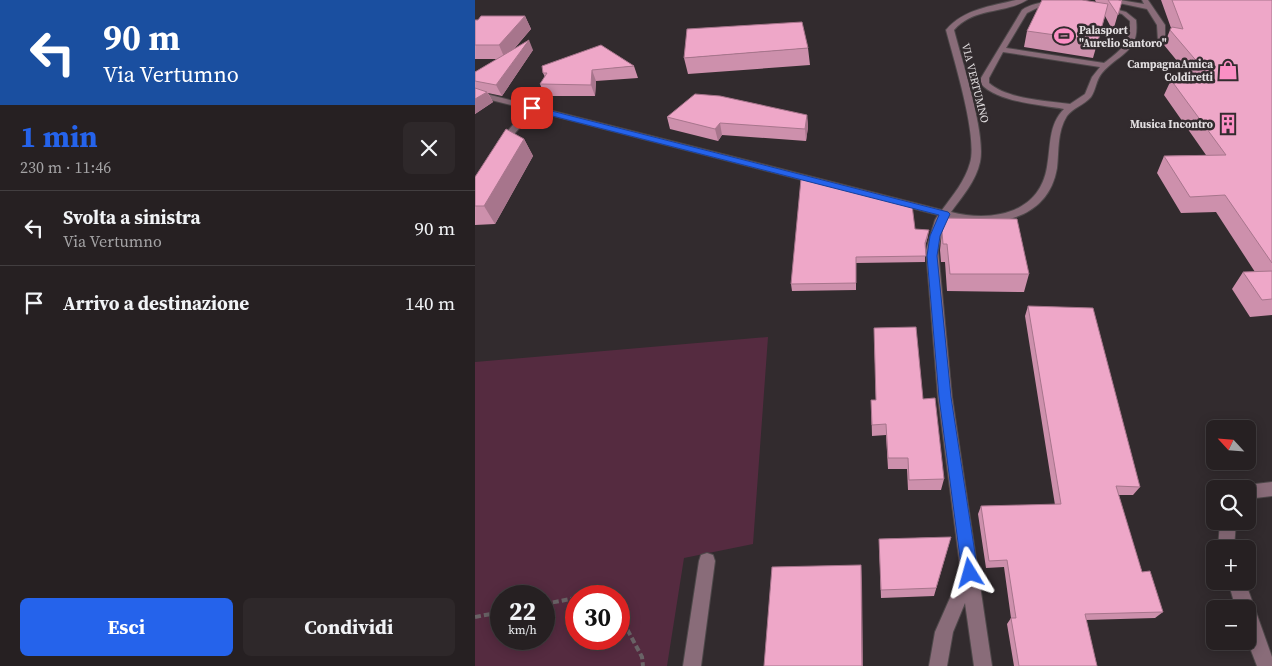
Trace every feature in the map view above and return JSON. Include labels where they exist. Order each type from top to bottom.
[{"type":"street","name":"VIA VERTUMNO","points":[[945,214],[968,181],[975,164],[977,152],[968,98],[950,30],[967,16],[1024,0]]},
{"type":"street","points":[[1108,0],[1150,7]]},
{"type":"street","points":[[1145,0],[1157,18],[1161,28],[1162,41]]},
{"type":"street","points":[[1066,3],[1038,4],[1023,12],[985,78],[985,84],[989,89],[1000,94],[1071,107]]},
{"type":"street","points":[[475,93],[965,219],[991,220],[1007,217],[1021,211],[1036,199],[1048,185],[1055,140],[1063,115],[1087,95],[1098,74],[1124,54],[1128,48],[1132,40],[1133,24],[1130,17],[1124,13],[1099,8]]},
{"type":"street","points":[[1002,50],[1107,66]]},
{"type":"street","points":[[495,156],[511,132],[532,108]]},
{"type":"street","points":[[945,214],[935,236],[932,256],[945,397],[983,666]]},
{"type":"street","points":[[1256,491],[1272,489]]},
{"type":"street","points":[[692,666],[707,561]]},
{"type":"street","points":[[938,666],[944,632],[970,573]]},
{"type":"street","points":[[1256,639],[1266,666]]},
{"type":"path","points":[[475,618],[490,615]]},
{"type":"path","points":[[630,635],[642,657],[643,666]]},
{"type":"shaded area","points":[[768,337],[753,544],[684,558],[667,666],[475,666],[475,362]]},
{"type":"building","points":[[1042,0],[1082,0],[1108,4],[1098,41],[1027,31]]},
{"type":"building","points":[[1108,0],[1122,1],[1118,15]]},
{"type":"building","points":[[1172,0],[1272,0],[1272,263],[1225,195],[1190,197],[1164,156],[1226,155],[1171,80],[1211,78],[1170,30],[1172,27],[1183,29]]},
{"type":"building","points":[[481,16],[525,16],[499,45],[475,45],[475,20],[478,20]]},
{"type":"building","points":[[802,22],[808,48],[684,58],[687,29]]},
{"type":"building","points":[[529,40],[496,85],[475,81],[475,72]]},
{"type":"building","points":[[601,45],[634,66],[592,70],[591,85],[540,84],[547,73],[543,73],[542,66]]},
{"type":"building","points":[[475,88],[487,92],[475,99]]},
{"type":"building","points":[[695,94],[720,96],[807,115],[805,129],[720,123],[715,129],[667,117]]},
{"type":"building","points":[[506,129],[524,139],[484,206],[475,206],[475,177]]},
{"type":"building","points":[[801,179],[912,205],[915,229],[929,230],[925,243],[926,256],[856,257],[856,283],[791,284]]},
{"type":"building","points":[[945,218],[1017,219],[1029,274],[950,274],[947,244],[943,244],[942,232]]},
{"type":"building","points":[[1272,271],[1272,299],[1262,300],[1243,272]]},
{"type":"building","points":[[1028,306],[1093,308],[1140,487],[1116,486],[1142,572],[1150,571],[1163,612],[1085,614],[1097,666],[1019,666],[1011,618],[1016,618],[1007,560],[989,561],[981,506],[1061,504]]},
{"type":"building","points":[[916,327],[923,399],[935,398],[944,479],[909,480],[908,458],[888,458],[886,424],[872,425],[871,400],[876,400],[874,328]]},
{"type":"building","points":[[951,537],[936,588],[881,590],[879,539]]},
{"type":"building","points":[[861,565],[862,666],[764,666],[772,567]]},
{"type":"place","name":"Palasport \"Aurelio Santoro\"","points":[[1064,36]]},
{"type":"place","name":"CampagnaAmica Coldiretti","points":[[1228,70]]},
{"type":"place","name":"Musica Incontro","points":[[1228,124]]},
{"type":"route","points":[[532,108],[945,214],[937,227],[932,256],[945,397],[970,573]]}]
